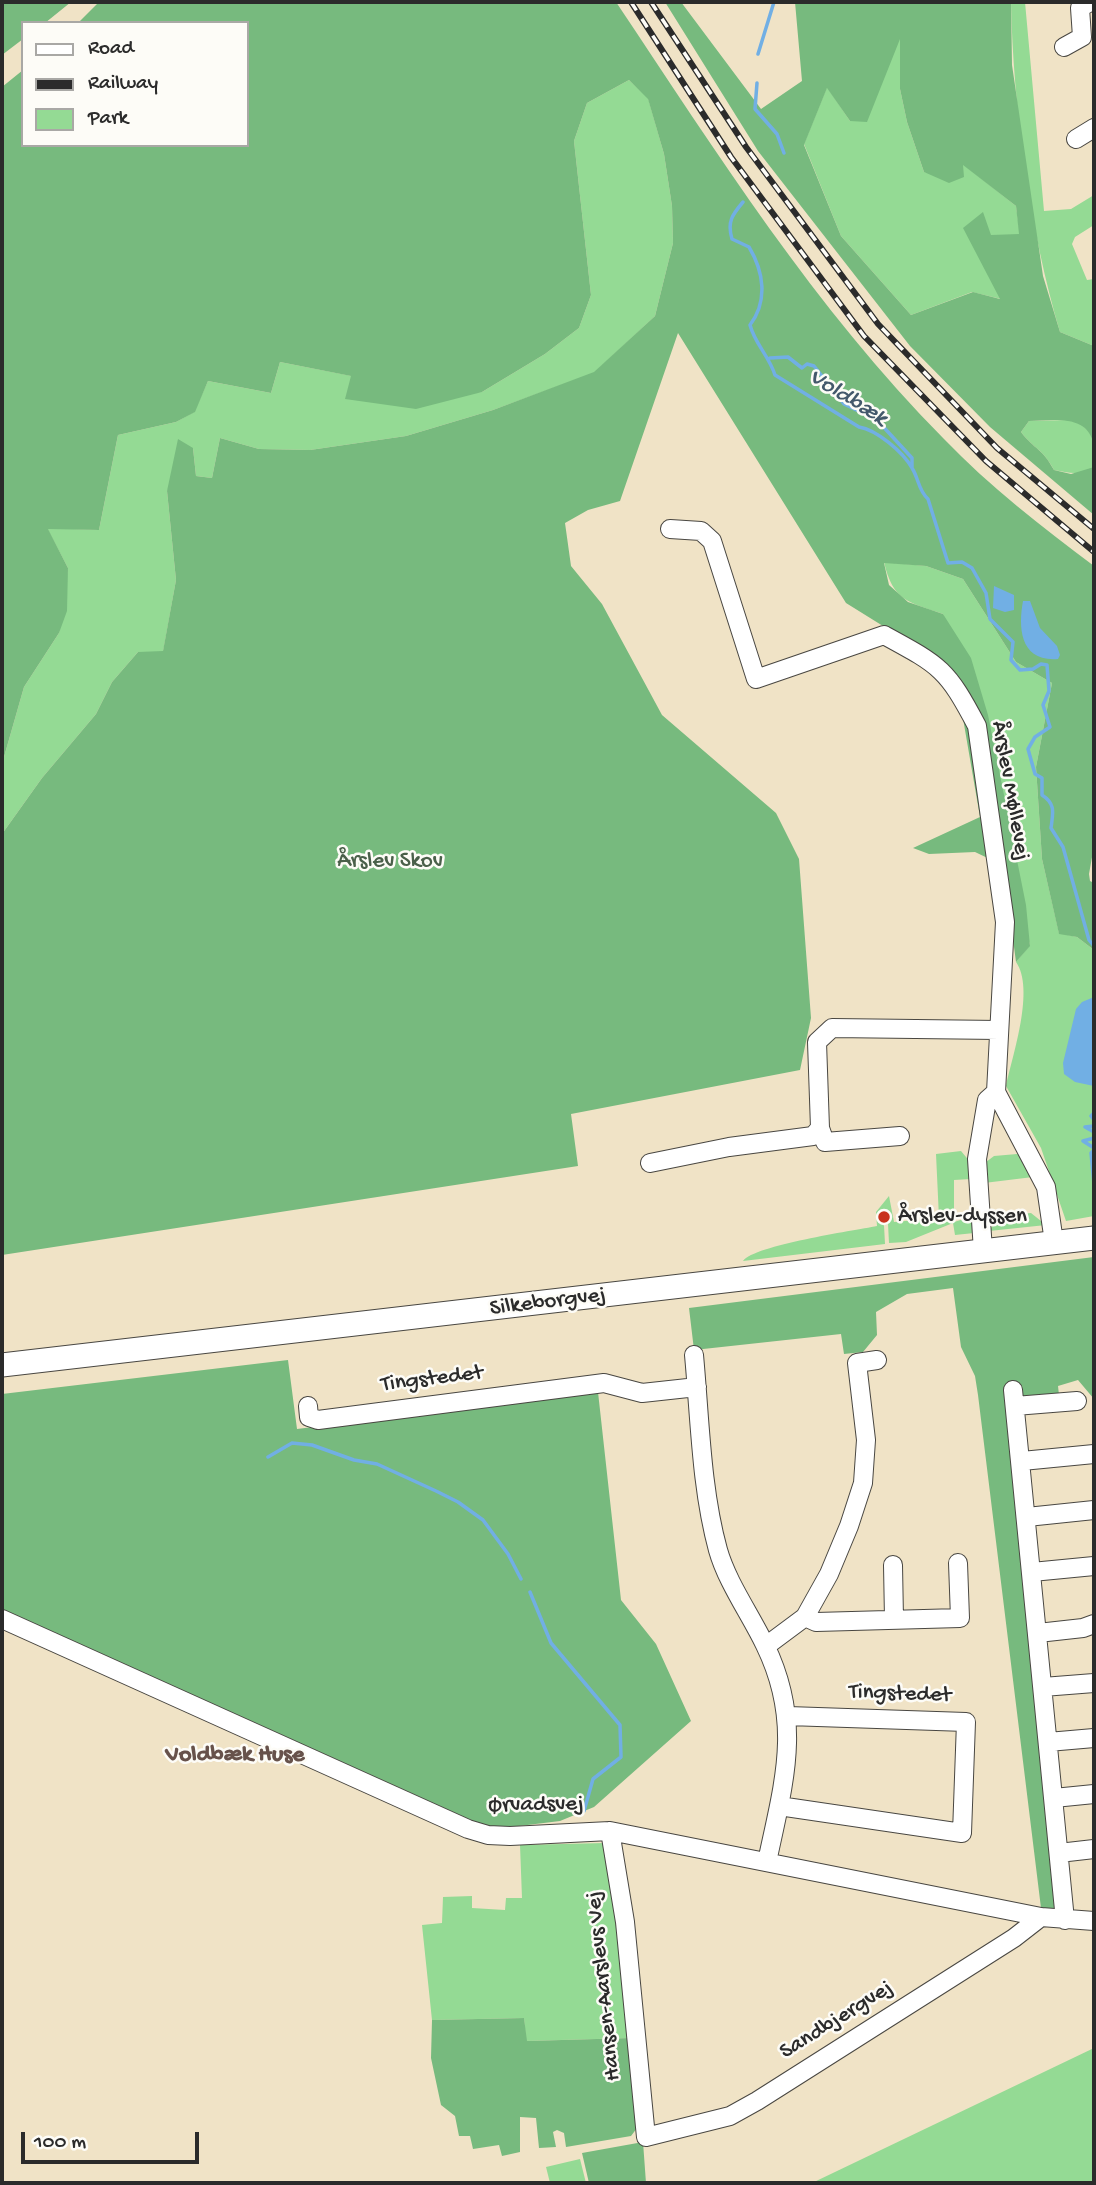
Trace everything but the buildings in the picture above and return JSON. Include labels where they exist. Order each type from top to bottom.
[{"type":"main road","name":"Silkeborgvej","points":[[2,1365],[1094,1238]]},
{"type":"street","points":[[1064,47],[1082,37],[1080,8],[1090,2]]},
{"type":"street","points":[[1076,139],[1094,128]]},
{"type":"street","name":"Årslev Møllevej","points":[[670,530],[701,531],[712,541],[756,679],[884,635],[935,662],[952,680],[977,726],[1002,889],[1005,969],[996,1092],[986,1100],[977,1159],[983,1251]]},
{"type":"street","points":[[900,1136],[825,1142],[820,1128],[817,1042],[832,1028],[999,1030]]},
{"type":"street","points":[[996,1092],[1046,1187],[1054,1242]]},
{"type":"street","points":[[650,1163],[729,1147],[813,1136],[820,1128]]},
{"type":"street","points":[[694,1355],[714,1534],[719,1554],[766,1646],[784,1691],[788,1716],[787,1768],[767,1862]]},
{"type":"street","points":[[766,1646],[805,1617],[829,1574],[863,1483],[866,1440],[857,1363],[877,1360]]},
{"type":"street","name":"Tingstedet","points":[[308,1406],[309,1417],[318,1420],[604,1383],[642,1394],[697,1387]]},
{"type":"street","points":[[1065,1920],[1014,1398],[1077,1401]]},
{"type":"street","points":[[1022,1461],[1094,1454]]},
{"type":"street","points":[[1027,1517],[1094,1510]]},
{"type":"street","points":[[805,1617],[816,1622],[960,1618],[958,1563]]},
{"type":"street","points":[[893,1565],[894,1619]]},
{"type":"street","points":[[1032,1572],[1094,1566]]},
{"type":"street","name":"Ørvadsvej","points":[[2,1619],[468,1829],[488,1835],[610,1831],[1041,1917],[1094,1921]]},
{"type":"street","points":[[1038,1633],[1083,1628],[1094,1624]]},
{"type":"street","points":[[1043,1688],[1094,1683]]},
{"type":"street","name":"Tingstedet","points":[[779,1806],[962,1833],[966,1721],[788,1716]]},
{"type":"street","points":[[1048,1742],[1094,1738]]},
{"type":"street","points":[[1054,1798],[1094,1794]]},
{"type":"street","name":"Hansen-Aarslevs Vej","points":[[610,1831],[625,1922],[646,2137]]},
{"type":"street","points":[[1059,1853],[1094,1849]]},
{"type":"street","name":"Sandbjergvej","points":[[646,2137],[730,2116],[748,2106],[1014,1938],[1041,1917]]},
{"type":"green space","points":[[2,2],[71,2],[47,21],[21,21],[21,41],[2,55]]},
{"type":"green space","name":"Årslev Skov","points":[[99,2],[616,2],[770,228],[810,283],[897,389],[979,473],[1016,506],[1094,566],[1094,846],[1089,874],[1090,881],[1094,883],[1094,950],[1077,937],[1059,934],[1042,859],[1036,767],[1052,683],[1016,662],[963,579],[926,566],[884,563],[889,585],[908,602],[943,614],[971,658],[988,715],[1026,905],[1030,946],[1016,962],[1007,894],[996,862],[975,852],[929,854],[913,848],[980,817],[960,701],[928,654],[846,603],[678,333],[620,501],[588,510],[565,523],[571,566],[602,604],[662,715],[776,813],[799,859],[811,1018],[800,1070],[571,1114],[578,1166],[2,1255],[2,834],[42,778],[96,714],[112,682],[138,652],[163,651],[176,580],[167,491],[178,439],[193,448],[196,476],[212,478],[220,438],[259,449],[310,450],[406,436],[493,410],[594,372],[655,316],[673,243],[672,206],[664,154],[648,99],[629,80],[587,103],[574,141],[591,295],[579,328],[545,354],[482,392],[416,409],[345,399],[351,376],[280,362],[271,393],[208,381],[195,412],[176,422],[118,435],[99,530],[48,529],[68,568],[67,611],[59,633],[24,687],[2,764],[2,87],[21,72],[21,147],[248,147],[248,21],[80,21]]},
{"type":"green space","points":[[665,2],[681,2],[761,109],[802,81],[795,2],[1011,2],[1012,65],[1043,276],[1060,332],[1094,346],[1094,446],[1085,428],[1069,421],[1029,421],[1021,432],[1046,457],[1054,470],[1071,474],[1094,467],[1094,515],[990,427],[910,346],[758,151]],"holes":[[[900,39],[900,89],[907,122],[924,172],[949,183],[964,177],[963,165],[1016,206],[1019,234],[991,235],[983,212],[963,228],[1000,299],[973,292],[911,315],[841,236],[804,145],[827,88],[850,121],[867,122]]]},
{"type":"green space","points":[[1011,2],[1025,2],[1044,211],[1071,209],[1094,195],[1094,225],[1075,237],[1072,244],[1087,280],[1094,279],[1094,346],[1060,332],[1049,293],[1032,211],[1019,125]]},
{"type":"green space","points":[[900,37],[900,89],[907,122],[924,172],[963,177],[963,164],[1016,206],[1020,235],[991,235],[1001,299],[972,292],[911,315],[841,236],[804,144],[827,87],[850,121]]},
{"type":"green space","points":[[629,80],[648,98],[664,154],[672,206],[673,243],[655,316],[594,373],[493,410],[406,436],[310,450],[259,449],[220,438],[212,478],[196,476],[193,448],[167,491],[176,580],[163,652],[138,652],[112,682],[96,714],[42,778],[2,834],[2,764],[24,687],[59,633],[68,568],[47,528],[99,530],[118,435],[176,422],[194,412],[208,381],[271,393],[280,362],[352,376],[346,399],[482,392],[545,354],[579,328],[591,295],[574,141],[587,103]]},
{"type":"green space","points":[[1067,420],[1080,423],[1092,434],[1094,467],[1084,472],[1054,470],[1021,432],[1029,421]]},
{"type":"green space","points":[[884,562],[926,566],[963,579],[1016,662],[1052,683],[1036,767],[1042,859],[1059,933],[1077,937],[1094,950],[1094,1216],[1066,1221],[1041,1148],[1006,1086],[1023,1005],[1021,974],[1016,962],[1030,945],[943,614],[911,603],[897,592]]},
{"type":"green space","points":[[961,1151],[971,1163],[971,1179],[954,1180],[954,1222],[974,1216],[974,1233],[955,1235],[953,1223],[906,1242],[889,1243],[888,1224],[884,1225],[885,1244],[743,1261],[765,1249],[784,1244],[877,1226],[876,1212],[889,1196],[894,1222],[939,1218],[936,1154]]},
{"type":"green space","points":[[1022,1155],[1033,1177],[984,1183],[986,1162],[994,1156]]},
{"type":"green space","points":[[1031,1213],[1046,1225],[989,1231],[999,1216]]},
{"type":"green space","points":[[1094,1257],[1094,1399],[1078,1380],[1058,1386],[1059,1395],[1023,1400],[1058,1909],[1041,1908],[978,1395],[975,1376],[961,1347],[953,1288],[907,1294],[876,1312],[877,1335],[863,1352],[844,1354],[841,1334],[694,1350],[689,1308]]},
{"type":"green space","points":[[288,1360],[297,1429],[598,1392],[621,1600],[656,1644],[691,1721],[594,1807],[560,1821],[503,1828],[484,1826],[2,1609],[2,1394]]},
{"type":"green space","points":[[605,1843],[631,2038],[526,2041],[524,2018],[432,2020],[422,1925],[442,1923],[443,1897],[472,1896],[472,1908],[505,1910],[506,1898],[522,1898],[520,1845]]},
{"type":"green space","points":[[524,2018],[527,2041],[631,2038],[640,2124],[631,2136],[566,2147],[564,2133],[557,2130],[553,2132],[556,2147],[539,2148],[536,2118],[520,2117],[520,2152],[502,2156],[499,2145],[473,2149],[470,2136],[459,2136],[455,2116],[441,2105],[431,2058],[432,2020]]},
{"type":"green space","points":[[1094,2048],[1094,2183],[812,2183]]},
{"type":"green space","points":[[643,2142],[646,2183],[589,2183],[582,2153]]},
{"type":"green space","points":[[580,2159],[586,2183],[550,2183],[546,2167]]},
{"type":"water","points":[[994,586],[1014,595],[1014,610],[1005,612],[993,608]]},
{"type":"water","points":[[1023,601],[1030,601],[1040,628],[1057,646],[1060,655],[1058,659],[1036,655],[1024,641],[1021,622]]},
{"type":"water","points":[[1094,997],[1094,1086],[1075,1082],[1064,1074],[1063,1063],[1076,1009],[1082,1002]]},
{"type":"waterway","name":"Voldbæk","points":[[758,54],[774,2]]},
{"type":"waterway","name":"Voldbæk","points":[[757,83],[755,109],[777,134],[784,153]]},
{"type":"waterway","name":"Voldbæk","points":[[743,202],[732,219],[732,239],[749,247],[758,266],[762,296],[756,316],[750,325],[775,375],[859,427],[881,437],[902,455],[928,499],[948,563],[962,562],[972,568],[986,593],[990,619],[1013,642],[1011,660],[1020,670],[1047,665],[1049,691],[1043,705],[1050,727],[1035,737],[1028,749],[1035,774],[1042,778],[1042,795],[1052,805],[1051,828],[1063,847],[1089,940],[1094,946]]},
{"type":"waterway","name":"Voldbæk","points":[[770,358],[788,357],[802,368],[807,364],[814,366],[844,404],[877,420],[912,458],[912,467]]},
{"type":"waterway","name":"Voldbæk","points":[[1094,1113],[1091,1116],[1094,1120]]},
{"type":"waterway","name":"Voldbæk","points":[[1094,1126],[1085,1127],[1094,1132]]},
{"type":"waterway","name":"Voldbæk","points":[[1094,1138],[1083,1141],[1094,1148]]},
{"type":"waterway","name":"Voldbæk","points":[[1094,1150],[1091,1153],[1094,1184]]},
{"type":"waterway","points":[[268,1457],[292,1443],[312,1445],[354,1460],[377,1464],[436,1491],[458,1502],[483,1520],[508,1554],[521,1579]]},
{"type":"waterway","points":[[530,1592],[551,1643],[620,1725],[621,1757],[593,1779],[584,1811]]},
{"type":"railway","points":[[631,2],[731,157],[864,336],[986,461],[1094,552]]},
{"type":"railway","points":[[651,2],[746,147],[878,324],[997,448],[1094,529]]},
{"type":"place","name":"Årslev-dyssen","points":[[884,1217]]},
{"type":"district","name":"Voldbæk Huse","points":[[235,1756]]}]
